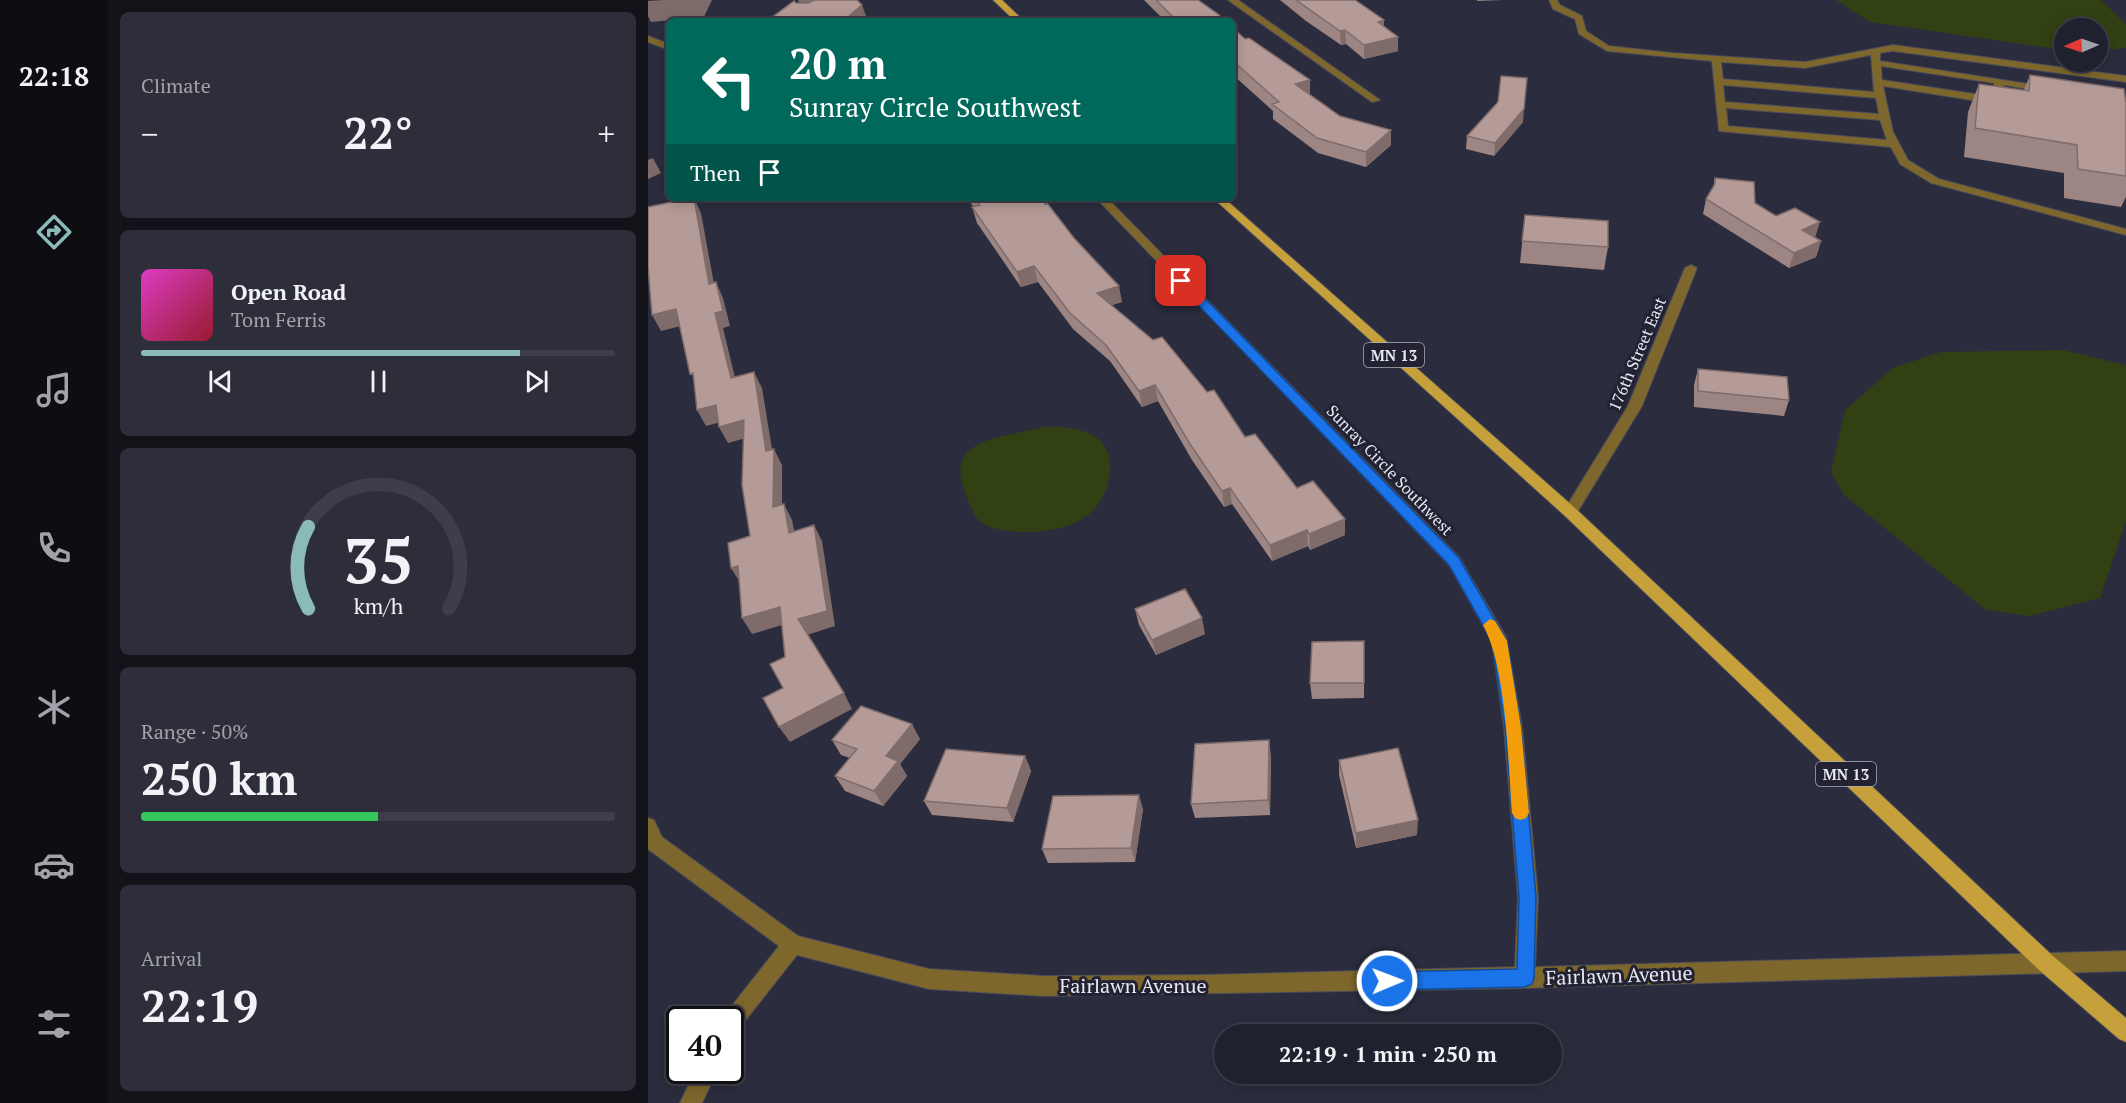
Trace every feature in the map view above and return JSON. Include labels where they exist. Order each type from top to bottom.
[{"type":"main road","points":[[997,0],[1017,18]]},
{"type":"main road","name":"MN 13","points":[[1221,201],[1570,512],[2046,963],[2126,1032]]},
{"type":"street","points":[[1232,0],[1375,100]]},
{"type":"street","points":[[1553,0],[1556,7],[1579,18],[1582,32],[1607,48],[1804,66],[1893,48],[2126,79]]},
{"type":"street","points":[[648,39],[666,46]]},
{"type":"street","points":[[1875,51],[1877,82],[1888,132],[1904,162],[1935,181],[2126,232]]},
{"type":"street","points":[[1716,59],[1723,129],[1894,144]]},
{"type":"street","points":[[1876,63],[2061,92]]},
{"type":"street","points":[[1877,82],[2000,100],[1999,81]]},
{"type":"street","points":[[1719,82],[1880,95]]},
{"type":"street","points":[[1721,105],[1885,117]]},
{"type":"street","name":"Sunray Circle Southwest","points":[[1104,201],[1454,561],[1500,641],[1513,727],[1528,897],[1525,978]]},
{"type":"street","name":"176th Street East","points":[[1570,512],[1635,406],[1691,268]]},
{"type":"street","points":[[648,826],[655,843],[793,944],[744,1006]]},
{"type":"street","name":"Fairlawn Avenue","points":[[793,944],[929,979],[1044,986],[1525,978],[2126,961]]},
{"type":"street","points":[[691,1103],[700,1084]]},
{"type":"green space","points":[[1836,0],[2101,0],[2126,24],[2126,48],[2108,50],[2108,18],[2054,18],[2054,49],[1870,22]]},
{"type":"green space","points":[[2063,350],[2126,365],[2126,521],[2100,598],[2029,616],[1986,610],[1844,495],[1831,472],[1845,410],[1893,368],[1941,352]]},
{"type":"green space","points":[[1044,427],[1079,430],[1097,438],[1104,446],[1109,455],[1110,466],[1102,499],[1088,515],[1080,520],[1050,530],[1019,532],[1001,530],[979,521],[970,505],[961,480],[960,472],[964,457],[984,442]]},
{"type":"building","points":[[815,0],[857,0],[862,5],[847,18],[771,18],[794,1],[808,3]]},
{"type":"building","points":[[1156,0],[1198,0],[1223,18],[1174,18]]},
{"type":"building","points":[[1296,0],[1355,0],[1384,20],[1378,22],[1398,37],[1364,45],[1345,30],[1340,31]]},
{"type":"building","points":[[1236,31],[1245,39],[1249,38],[1310,80],[1295,84],[1340,116],[1391,130],[1366,152],[1317,138],[1272,104],[1279,102],[1236,64]]},
{"type":"building","points":[[2030,75],[2124,89],[2126,176],[2078,169],[2077,145],[1975,128],[1979,84],[2029,91]]},
{"type":"building","points":[[1501,76],[1527,78],[1524,109],[1495,143],[1467,136],[1498,102]]},
{"type":"building","points":[[1715,178],[1754,182],[1755,203],[1776,216],[1795,208],[1820,222],[1802,230],[1821,241],[1794,253],[1706,199],[1715,184]]},
{"type":"building","points":[[677,201],[695,201],[709,284],[716,282],[723,311],[715,313],[731,378],[754,372],[766,451],[774,449],[773,507],[784,504],[789,533],[814,525],[827,611],[798,619],[844,693],[779,727],[763,698],[783,688],[770,664],[785,657],[780,607],[742,618],[738,566],[731,568],[728,543],[750,536],[742,485],[744,420],[719,427],[716,405],[697,410],[693,373],[690,374],[676,309],[652,315],[648,267],[648,207]]},
{"type":"building","points":[[977,201],[1042,201],[1047,203],[1074,238],[1119,286],[1097,293],[1153,340],[1162,337],[1207,392],[1214,390],[1245,437],[1255,434],[1297,488],[1313,481],[1345,519],[1309,534],[1307,530],[1270,545],[1230,488],[1222,491],[1190,444],[1155,385],[1139,391],[1106,345],[1070,313],[1034,266],[1017,272],[972,207],[980,205]]},
{"type":"building","points":[[1525,215],[1608,221],[1608,247],[1522,241]]},
{"type":"building","points":[[1698,369],[1787,377],[1789,400],[1698,391]]},
{"type":"building","points":[[1185,589],[1202,618],[1152,640],[1135,609]]},
{"type":"building","points":[[1364,641],[1364,683],[1310,683],[1312,642]]},
{"type":"building","points":[[861,706],[912,724],[886,756],[898,761],[874,791],[835,776],[857,749],[832,740]]},
{"type":"building","points":[[1269,740],[1268,800],[1191,804],[1195,744]]},
{"type":"building","points":[[1398,748],[1418,820],[1356,833],[1339,760]]},
{"type":"building","points":[[946,749],[1025,756],[1007,808],[924,801]]},
{"type":"building","points":[[1139,795],[1131,848],[1042,849],[1053,796]]},
{"type":"slow traffic","points":[[1490,625],[1500,641],[1513,727],[1520,813]]},
{"type":"route","points":[[1181,281],[1454,561],[1500,641],[1513,727],[1528,897],[1525,978],[1387,981]]}]
